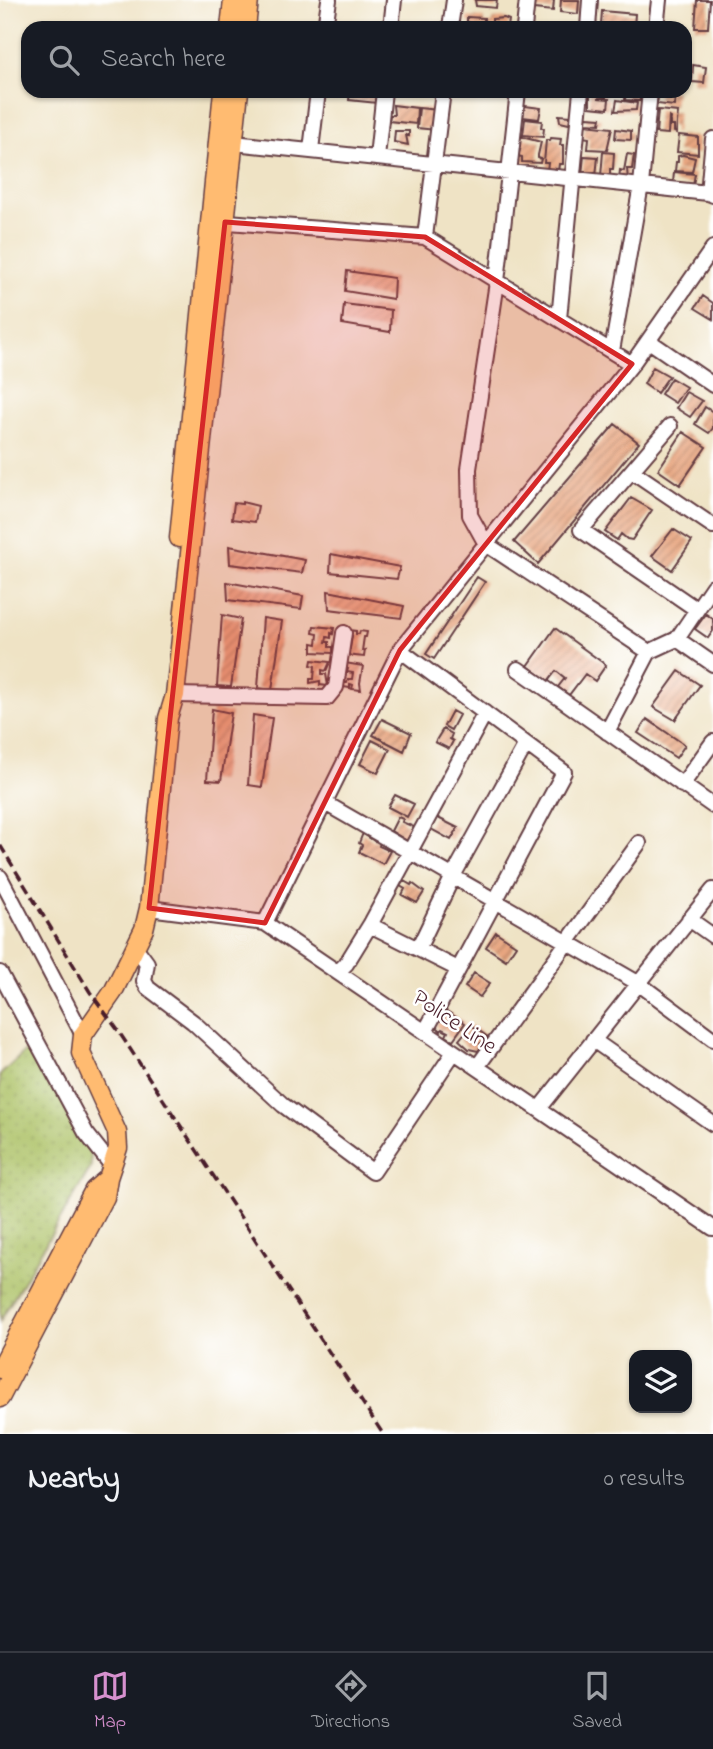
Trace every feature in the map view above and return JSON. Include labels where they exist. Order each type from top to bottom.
[{"type":"main road","points":[[231,21],[233,0]]},
{"type":"main road","points":[[247,21],[249,0]]},
{"type":"main road","points":[[0,1398],[105,1197],[118,1148],[117,1132],[81,1053],[83,1035],[113,992],[136,948],[149,908],[168,718],[175,695],[218,221],[223,98]]},
{"type":"main road","points":[[168,718],[163,700],[218,221],[234,143],[238,98]]},
{"type":"main road","points":[[0,1369],[94,1190],[110,1172]]},
{"type":"street","points":[[327,21],[329,0]]},
{"type":"street","points":[[392,21],[394,0]]},
{"type":"street","points":[[451,21],[454,0]]},
{"type":"street","points":[[525,21],[527,0]]},
{"type":"street","points":[[588,21],[590,0]]},
{"type":"street","points":[[657,21],[659,0]]},
{"type":"street","points":[[311,150],[317,98]]},
{"type":"street","points":[[377,157],[383,98]]},
{"type":"street","points":[[425,237],[442,98]]},
{"type":"street","points":[[517,98],[497,282],[469,469],[470,515],[486,544],[649,652]]},
{"type":"street","points":[[559,319],[580,98]]},
{"type":"street","points":[[612,351],[640,186],[649,98]]},
{"type":"street","points":[[234,143],[711,194],[713,139]]},
{"type":"street","points":[[218,221],[425,237],[632,364]]},
{"type":"street","points":[[265,923],[400,650],[632,364],[713,248]]},
{"type":"street","points":[[649,341],[713,385]]},
{"type":"street","points":[[670,426],[581,530],[696,609]]},
{"type":"street","points":[[632,471],[713,526]]},
{"type":"street","points":[[607,732],[649,652],[677,639],[713,586]]},
{"type":"street","points":[[175,695],[327,698],[336,687],[344,633]]},
{"type":"street","points":[[677,639],[713,664]]},
{"type":"street","points":[[400,650],[564,772],[425,1032]]},
{"type":"street","points":[[518,669],[713,806]]},
{"type":"street","points":[[338,972],[346,964],[370,925],[485,713]]},
{"type":"street","points":[[682,785],[713,742]]},
{"type":"street","points":[[418,949],[453,876],[526,744]]},
{"type":"street","points":[[325,803],[638,983],[713,1039]]},
{"type":"street","points":[[477,1067],[639,843]]},
{"type":"street","points":[[0,877],[83,1035]]},
{"type":"street","points":[[539,1109],[713,890]]},
{"type":"street","name":"Police Line","points":[[149,908],[265,923],[710,1221]]},
{"type":"street","points":[[689,919],[713,936]]},
{"type":"street","points":[[370,925],[458,969]]},
{"type":"street","points":[[136,948],[147,963],[145,981],[148,988],[193,1022],[284,1105],[373,1172],[454,1052]]},
{"type":"street","points":[[0,973],[86,1133],[110,1172]]},
{"type":"street","points":[[593,1040],[713,1124]]},
{"type":"highlighted area","points":[[225,222],[425,237],[632,364],[400,650],[265,923],[149,908]]},
{"type":"green space","points":[[30,1047],[90,1135],[91,1167],[0,1321],[0,1075]]},
{"type":"building","points":[[475,0],[497,0],[496,8],[476,6]]},
{"type":"building","points":[[534,0],[554,0],[553,11],[534,9]]},
{"type":"building","points":[[561,0],[579,0],[578,14],[560,12]]},
{"type":"building","points":[[697,0],[710,0],[708,28],[695,28]]},
{"type":"building","points":[[602,11],[635,14],[634,21],[601,21]]},
{"type":"building","points":[[467,17],[484,18],[484,21],[467,21]]},
{"type":"building","points":[[504,18],[509,20],[492,21],[492,19]]},
{"type":"building","points":[[693,65],[706,67],[704,83],[692,82]]},
{"type":"building","points":[[349,98],[377,98],[377,103]]},
{"type":"building","points":[[590,98],[609,99],[608,109],[590,107]]},
{"type":"building","points":[[640,98],[640,101],[625,100]]},
{"type":"building","points":[[658,98],[675,98],[674,106],[657,104]]},
{"type":"building","points":[[617,100],[637,103],[636,110],[615,111]]},
{"type":"building","points":[[393,105],[417,108],[416,124],[389,121],[390,115],[394,115]]},
{"type":"building","points":[[525,106],[541,108],[539,119],[523,117]]},
{"type":"building","points":[[419,108],[438,110],[436,130],[417,128]]},
{"type":"building","points":[[658,110],[678,112],[676,133],[674,126],[670,126],[669,117],[668,134],[656,133]]},
{"type":"building","points":[[559,115],[570,116],[569,124],[560,122]]},
{"type":"building","points":[[586,117],[601,118],[600,124],[586,123]]},
{"type":"building","points":[[525,119],[542,121],[543,137],[523,135]]},
{"type":"building","points":[[585,125],[612,128],[607,150],[588,149],[589,138],[583,137]]},
{"type":"building","points":[[616,129],[631,131],[631,140],[615,139]]},
{"type":"building","points":[[395,131],[409,131],[409,136],[406,135],[408,145],[394,142]]},
{"type":"building","points":[[679,135],[698,137],[698,154],[677,152]]},
{"type":"building","points":[[518,136],[541,142],[538,155],[540,163],[522,162],[522,157],[518,156]]},
{"type":"building","points":[[561,139],[560,145],[563,145],[563,164],[559,164],[558,171],[547,170],[548,163],[544,163],[546,140]]},
{"type":"building","points":[[603,152],[614,153],[610,177],[601,176]]},
{"type":"building","points":[[627,154],[634,155],[632,169],[627,169],[628,180],[619,179],[620,170],[624,171]]},
{"type":"building","points":[[584,156],[598,157],[596,176],[582,175]]},
{"type":"building","points":[[678,156],[695,158],[692,172],[675,171]]},
{"type":"building","points":[[674,172],[695,174],[693,185],[673,183]]},
{"type":"building","points":[[347,271],[394,278],[393,299],[345,291]]},
{"type":"building","points":[[703,296],[713,303],[713,319],[695,308]]},
{"type":"building","points":[[344,304],[391,310],[390,332],[342,324]]},
{"type":"building","points":[[653,367],[669,376],[657,393],[644,384]]},
{"type":"building","points":[[671,378],[686,387],[675,403],[661,394]]},
{"type":"building","points":[[686,392],[702,401],[690,417],[676,408]]},
{"type":"building","points":[[705,407],[713,412],[713,428],[709,433],[695,424]]},
{"type":"building","points":[[615,424],[639,443],[538,564],[514,542]]},
{"type":"building","points":[[683,432],[706,447],[680,485],[658,470]]},
{"type":"building","points":[[631,498],[652,510],[632,540],[621,534],[617,540],[605,532]]},
{"type":"building","points":[[234,503],[258,506],[255,522],[232,519]]},
{"type":"building","points":[[673,529],[692,541],[672,570],[652,556]]},
{"type":"building","points":[[229,546],[305,560],[302,573],[230,564]]},
{"type":"building","points":[[331,554],[400,567],[397,579],[330,572]]},
{"type":"building","points":[[477,577],[485,582],[434,659],[426,654]]},
{"type":"building","points":[[227,582],[303,596],[301,609],[228,600]]},
{"type":"building","points":[[328,591],[404,606],[401,618],[329,609]]},
{"type":"building","points":[[706,614],[713,619],[713,631],[708,638],[695,629]]},
{"type":"building","points":[[222,615],[241,619],[231,687],[217,686]]},
{"type":"building","points":[[263,618],[282,621],[272,690],[258,688]]},
{"type":"building","points":[[314,626],[334,628],[331,638],[327,637],[326,642],[329,642],[329,647],[333,647],[333,653],[312,652],[312,643],[317,644],[318,634],[313,633]]},
{"type":"building","points":[[555,628],[606,665],[595,681],[585,674],[569,695],[558,687],[565,678],[556,671],[548,681],[528,666]]},
{"type":"building","points":[[348,630],[356,631],[356,634],[360,631],[367,632],[362,651],[365,650],[364,657],[346,655],[352,636],[348,635]]},
{"type":"building","points":[[312,660],[330,662],[326,671],[322,670],[322,674],[326,674],[328,686],[320,685],[320,681],[310,683],[310,679],[314,679],[315,666],[311,665]]},
{"type":"building","points":[[345,663],[363,666],[361,690],[352,689],[353,685],[350,684],[350,688],[343,687],[343,683],[352,679],[353,673],[347,672]]},
{"type":"building","points":[[679,671],[700,685],[675,720],[653,707]]},
{"type":"building","points":[[212,709],[231,713],[221,781],[207,780]]},
{"type":"building","points":[[452,711],[459,715],[451,730],[444,726]]},
{"type":"building","points":[[253,715],[272,718],[262,787],[248,785]]},
{"type":"building","points":[[382,719],[411,733],[404,751],[373,735]]},
{"type":"building","points":[[647,719],[685,745],[676,758],[638,733]]},
{"type":"building","points":[[443,729],[452,734],[450,739],[453,741],[449,749],[435,742]]},
{"type":"building","points":[[372,740],[390,749],[378,773],[360,764]]},
{"type":"building","points":[[395,795],[414,804],[407,817],[388,807]]},
{"type":"building","points":[[434,816],[458,828],[451,840],[427,827]]},
{"type":"building","points":[[398,817],[403,819],[402,822],[414,827],[407,841],[391,831]]},
{"type":"building","points":[[363,833],[390,851],[383,864],[359,852]]},
{"type":"building","points":[[404,881],[411,885],[412,883],[424,892],[417,903],[402,895],[405,889],[400,886]]},
{"type":"building","points":[[496,932],[516,945],[506,960],[486,947]]},
{"type":"building","points":[[474,973],[490,983],[480,997],[465,987]]},
{"type":"building","points":[[445,1010],[465,1023],[453,1040],[446,1036],[448,1032],[442,1029],[441,1031],[436,1026]]},
{"type":"building","points":[[471,1025],[488,1037],[480,1044],[482,1046],[478,1051],[469,1049],[459,1040]]},
{"type":"railway","points":[[0,845],[90,992],[383,1434]]}]
